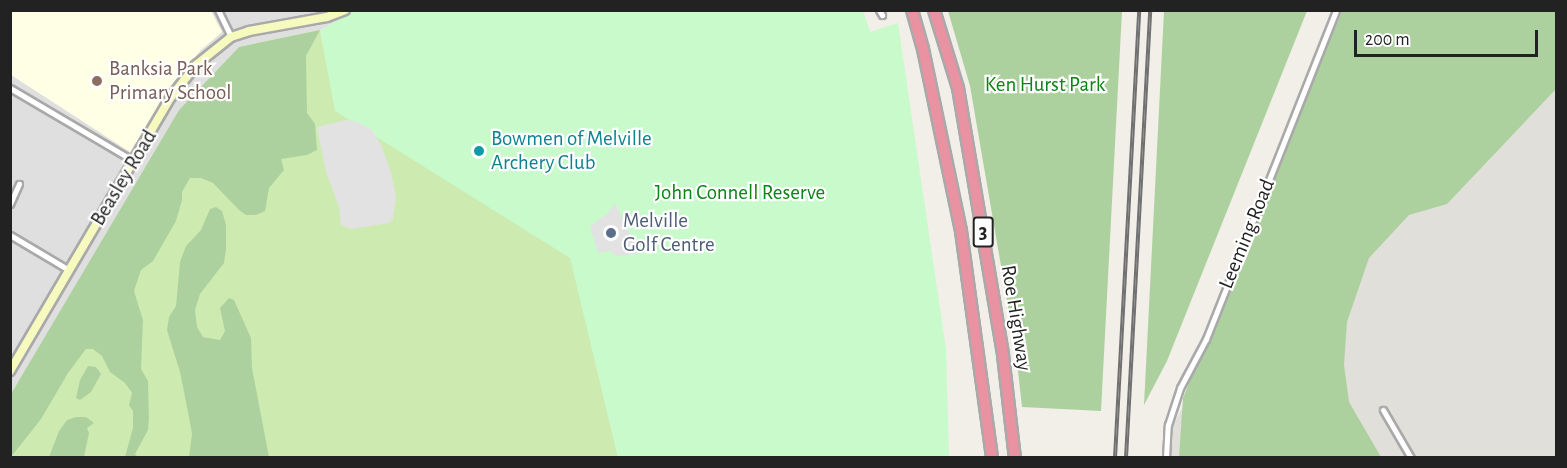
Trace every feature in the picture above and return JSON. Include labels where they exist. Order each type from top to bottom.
[{"type":"highway","name":"Roe Highway","points":[[912,10],[923,50],[961,231],[992,458]]},
{"type":"highway","name":"Roe Highway","points":[[934,10],[958,88],[1004,355],[1015,458]]},
{"type":"main road","name":"Beasley Road","points":[[11,366],[177,80],[204,51],[230,35],[272,20],[330,10]]},
{"type":"main road","name":"Beasley Road","points":[[230,35],[327,16],[345,10]]},
{"type":"street","points":[[218,10],[230,35]]},
{"type":"street","name":"Leeming Road","points":[[1166,458],[1168,425],[1180,388],[1206,339],[1336,10]]},
{"type":"street","points":[[10,88],[132,160]]},
{"type":"street","points":[[10,204],[19,184]]},
{"type":"street","points":[[10,236],[68,269]]},
{"type":"street","points":[[1383,410],[1411,458]]},
{"type":"shaded area","name":"Banksia Park Primary School","points":[[10,11],[211,11],[222,32],[201,50],[174,82],[130,152],[11,75]]},
{"type":"shaded area","points":[[11,11],[355,11],[320,30],[239,47],[179,110],[11,395]]},
{"type":"shaded area","points":[[1556,11],[1556,457],[1171,458],[1172,427],[1198,379]]},
{"type":"shaded area","points":[[346,120],[357,122],[372,130],[381,145],[391,172],[396,197],[393,219],[389,223],[351,229],[341,225],[339,207],[326,172],[317,127]]},
{"type":"shaded area","name":"Melville Golf Centre","points":[[615,203],[633,240],[643,251],[642,253],[617,256],[609,251],[598,253],[590,226],[607,214]]},
{"type":"green space","name":"John Connell Reserve","points":[[356,10],[863,10],[870,32],[898,23],[946,349],[949,457],[618,457],[570,258],[335,111],[320,30]]},
{"type":"green space","name":"Ken Hurst Park","points":[[948,11],[1122,11],[1101,411],[1022,407],[1016,353],[970,86]]},
{"type":"green space","name":"Ken Hurst Park","points":[[1164,11],[1307,11],[1167,361],[1144,405]]},
{"type":"green space","points":[[1342,11],[1556,11],[1556,89],[1447,204],[1409,215],[1369,258],[1347,322],[1344,365],[1349,402],[1381,457],[1179,458],[1183,398]]},
{"type":"green space","points":[[320,30],[336,111],[571,258],[618,457],[11,458],[239,47]]},
{"type":"green space","points":[[320,30],[306,56],[307,113],[315,124],[317,150],[307,155],[281,159],[284,170],[269,188],[265,211],[256,215],[246,215],[239,210],[213,183],[201,178],[190,178],[182,192],[176,221],[153,261],[141,270],[134,291],[143,320],[141,369],[148,381],[149,418],[148,430],[135,454],[138,457],[125,457],[133,428],[133,411],[129,405],[132,393],[125,383],[110,372],[102,356],[93,349],[86,349],[68,373],[41,419],[11,457],[11,394],[179,110],[239,47]]},
{"type":"green space","points":[[216,207],[222,211],[226,225],[224,263],[200,294],[195,310],[197,327],[203,337],[220,340],[225,331],[220,308],[229,298],[234,300],[251,338],[252,368],[269,457],[189,457],[192,434],[180,372],[167,330],[169,317],[176,306],[180,262],[186,246],[201,230],[210,209]]},
{"type":"green space","points":[[88,366],[96,367],[101,374],[91,392],[80,400],[76,398],[80,380]]},
{"type":"green space","points":[[86,417],[94,423],[87,428],[89,433],[84,457],[49,457],[59,431],[67,420]]},
{"type":"railway","points":[[1115,458],[1139,10]]},
{"type":"railway","points":[[1126,458],[1150,10]]},
{"type":"place","name":"Banksia Park Primary School","points":[[97,81]]},
{"type":"place","name":"Bowmen of Melville Archery Club","points":[[479,151]]},
{"type":"place","name":"Melville Golf Centre","points":[[611,233]]}]
